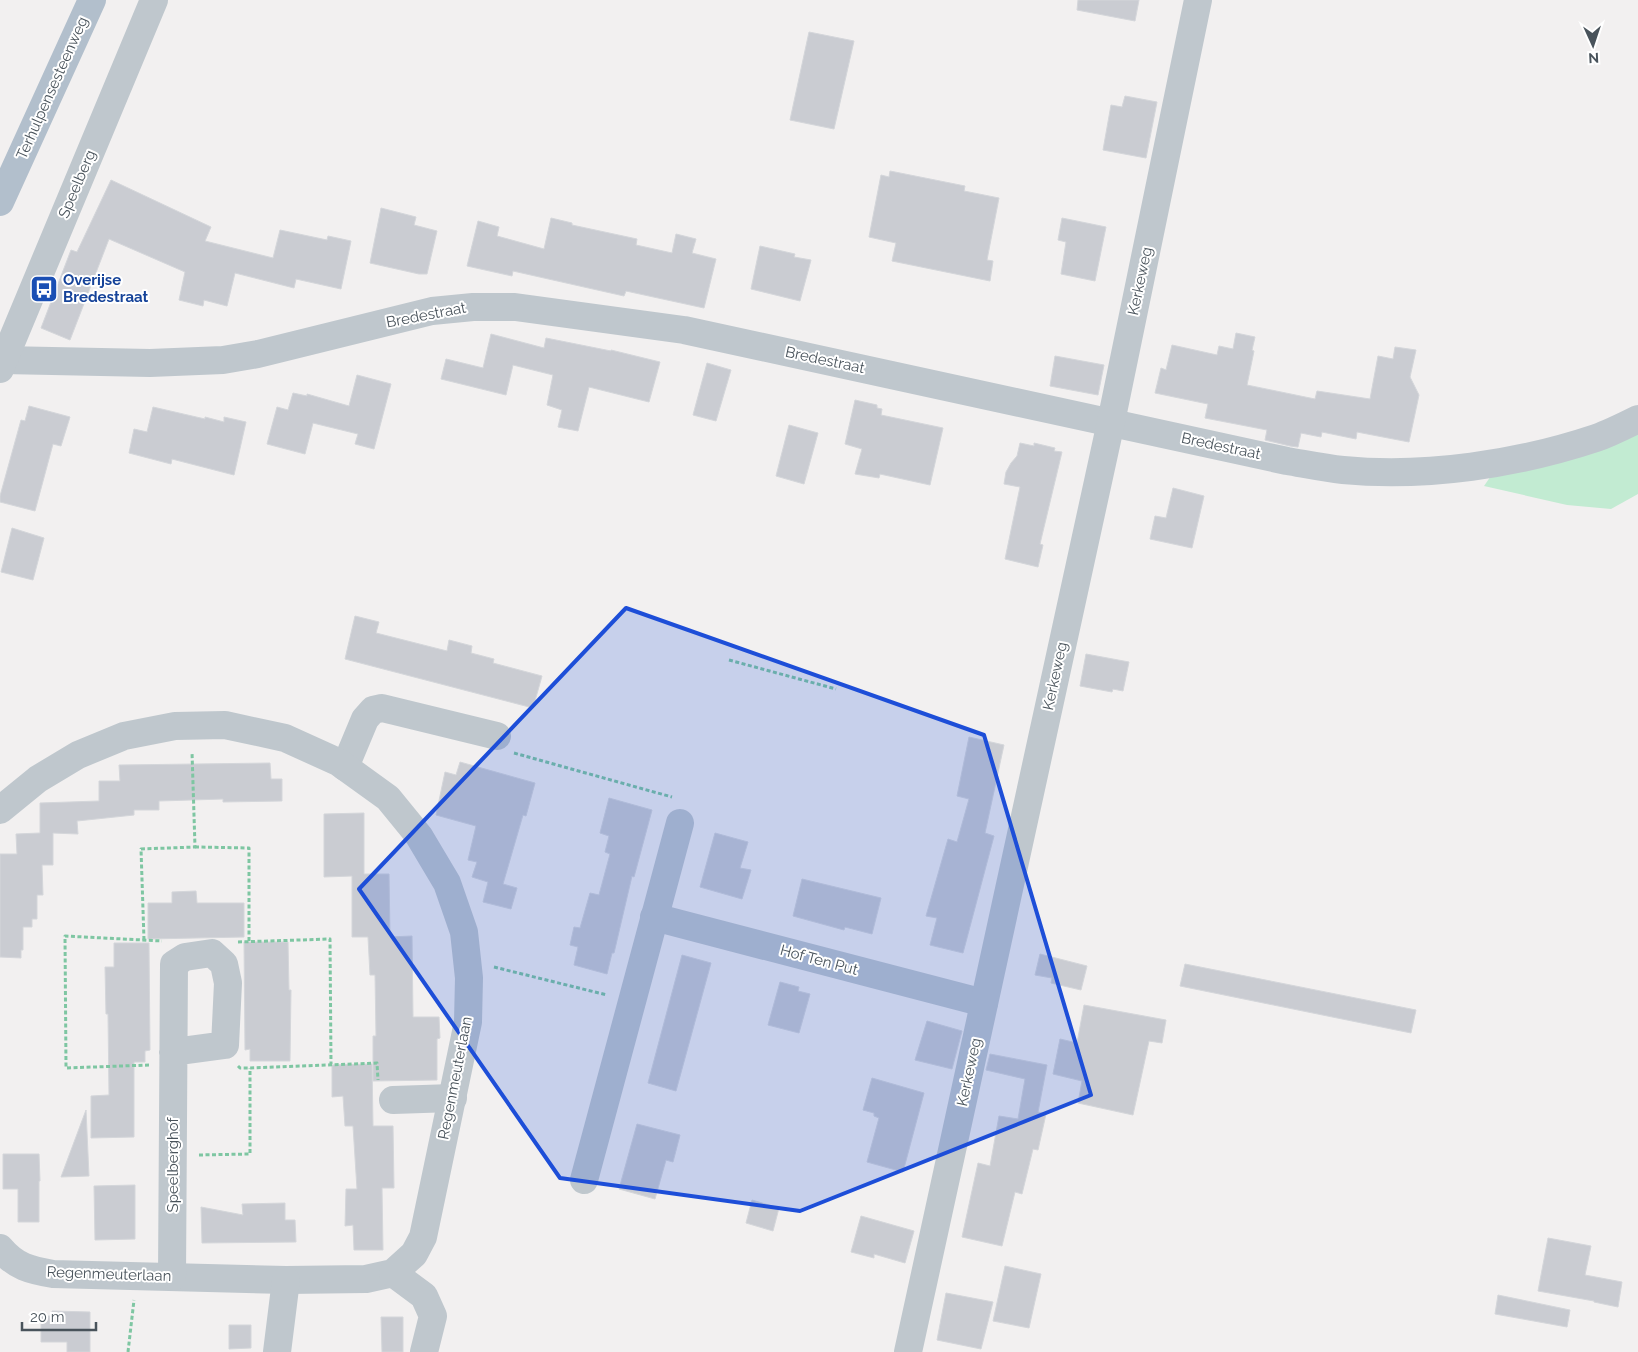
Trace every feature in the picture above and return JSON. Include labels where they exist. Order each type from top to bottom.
[{"type":"main road","name":"Terhulpensesteenweg","points":[[0,202],[92,0]]},
{"type":"street","name":"Speelberg","points":[[2,364],[154,0]]},
{"type":"street","name":"Kerkeweg","points":[[908,1352],[1111,422],[1198,0]]},
{"type":"street","name":"Bredestraat","points":[[2,364],[150,364],[223,360],[258,354],[432,311],[473,306],[515,307],[684,330],[1287,461],[1343,470],[1396,472],[1472,467],[1532,456],[1597,438],[1638,419]]},
{"type":"street","points":[[345,767],[365,719],[373,710],[382,708],[497,736]]},
{"type":"street","name":"Regenmeuterlaan","points":[[0,810],[38,779],[78,755],[124,736],[175,726],[225,725],[285,738],[338,762],[388,798],[419,836],[447,883],[464,932],[469,978],[468,1022],[423,1237],[414,1254],[393,1273],[366,1279],[286,1280],[53,1274],[26,1269],[5,1254],[0,1248]]},
{"type":"street","points":[[584,1180],[654,917],[677,810]]},
{"type":"street","name":"Hof Ten Put","points":[[654,917],[984,1003]]},
{"type":"street","points":[[173,1059],[225,1045],[228,983],[224,964],[212,953]]},
{"type":"street","name":"Speelberghof","points":[[172,1277],[174,964],[185,957],[212,953]]},
{"type":"street","points":[[393,1100],[453,1098]]},
{"type":"street","points":[[393,1273],[424,1296],[433,1316],[424,1352]]},
{"type":"street","points":[[277,1352],[286,1280]]},
{"type":"path","points":[[729,660],[836,689]]},
{"type":"path","points":[[191,725],[195,847]]},
{"type":"path","points":[[497,736],[511,752],[677,810]]},
{"type":"path","points":[[144,940],[141,849],[249,848],[249,942]]},
{"type":"path","points":[[163,941],[65,936],[66,1068],[173,1059]]},
{"type":"path","points":[[212,953],[212,944],[330,939],[331,1064]]},
{"type":"path","points":[[509,970],[631,1002]]},
{"type":"path","points":[[225,1045],[232,1062],[240,1068],[377,1063],[378,1084],[382,1085],[393,1100]]},
{"type":"path","points":[[173,1156],[250,1154],[250,1068]]},
{"type":"path","points":[[128,1352],[137,1276]]},
{"type":"highlighted area","points":[[626,608],[984,735],[1091,1095],[800,1211],[560,1178],[359,889]]},
{"type":"green space","points":[[1638,430],[1638,494],[1611,509],[1567,505],[1484,486],[1495,470]]},
{"type":"building","points":[[1078,0],[1139,0],[1135,21],[1077,10]]},
{"type":"building","points":[[809,32],[854,41],[834,129],[790,120]]},
{"type":"building","points":[[1125,96],[1157,102],[1146,158],[1103,150],[1111,105],[1122,107]]},
{"type":"building","points":[[890,171],[965,186],[964,191],[999,198],[987,260],[993,261],[990,281],[892,261],[896,243],[869,237],[881,175],[889,177]]},
{"type":"building","points":[[111,180],[211,227],[205,241],[273,258],[280,230],[327,240],[328,236],[351,241],[341,289],[296,279],[294,288],[235,273],[227,306],[204,300],[203,306],[179,300],[185,272],[109,239],[70,340],[41,328],[71,250],[77,252]]},
{"type":"building","points":[[381,208],[416,217],[414,225],[437,231],[427,274],[419,274],[370,263]]},
{"type":"building","points":[[551,218],[572,223],[572,225],[637,239],[636,245],[672,253],[676,234],[696,239],[692,253],[716,259],[704,308],[626,291],[624,296],[513,271],[512,276],[467,266],[478,221],[499,227],[497,236],[544,249]]},
{"type":"building","points":[[1062,218],[1106,227],[1095,281],[1061,274],[1066,242],[1058,240]]},
{"type":"building","points":[[760,246],[795,254],[794,257],[811,260],[800,301],[751,289]]},
{"type":"building","points":[[1236,333],[1255,337],[1247,385],[1315,399],[1317,391],[1370,399],[1378,356],[1393,359],[1395,347],[1416,350],[1410,377],[1419,395],[1409,442],[1357,432],[1356,439],[1322,432],[1321,437],[1301,433],[1298,447],[1290,446],[1265,440],[1267,430],[1205,418],[1208,404],[1155,393],[1161,368],[1166,370],[1172,345],[1217,355],[1219,346],[1233,349]]},
{"type":"building","points":[[491,334],[544,348],[546,338],[611,350],[660,362],[649,402],[589,387],[578,431],[558,427],[562,410],[547,405],[553,375],[513,365],[506,395],[441,379],[446,359],[483,368]]},
{"type":"building","points":[[1055,356],[1104,365],[1098,395],[1050,386]]},
{"type":"building","points":[[707,363],[731,370],[716,421],[693,415]]},
{"type":"building","points":[[357,375],[391,384],[374,449],[355,444],[358,434],[313,423],[305,454],[267,444],[277,407],[288,410],[293,393],[307,396],[307,394],[349,406]]},
{"type":"building","points":[[855,400],[877,405],[877,408],[882,409],[881,415],[943,428],[930,485],[880,474],[879,478],[855,474],[862,449],[845,444]]},
{"type":"building","points":[[29,406],[70,417],[61,446],[53,444],[35,511],[0,502],[21,420],[25,421]]},
{"type":"building","points":[[153,407],[205,419],[205,417],[224,422],[224,417],[246,422],[234,475],[172,459],[171,464],[129,453],[134,429],[147,432]]},
{"type":"building","points":[[789,425],[818,433],[804,484],[776,476]]},
{"type":"building","points":[[1020,443],[1034,446],[1034,443],[1055,448],[1054,451],[1062,452],[1040,544],[1043,545],[1038,567],[1005,559],[1020,487],[1004,484],[1006,472],[1017,456]]},
{"type":"building","points":[[1173,488],[1204,496],[1192,548],[1150,539],[1155,516],[1166,518]]},
{"type":"building","points":[[12,528],[44,538],[33,580],[1,572]]},
{"type":"building","points":[[355,616],[379,622],[376,633],[447,651],[449,640],[472,646],[471,653],[494,659],[493,663],[542,676],[533,708],[345,659]]},
{"type":"building","points":[[1086,654],[1129,662],[1123,691],[1113,689],[1112,692],[1080,686]]},
{"type":"building","points":[[969,737],[1004,745],[985,833],[994,836],[963,953],[930,945],[937,918],[926,916],[948,839],[957,842],[969,799],[957,796]]},
{"type":"building","points":[[460,762],[535,783],[526,816],[523,815],[503,884],[517,888],[511,909],[483,902],[488,882],[472,877],[477,862],[468,860],[476,826],[436,815],[445,772],[456,775]]},
{"type":"building","points":[[270,763],[271,779],[282,779],[282,801],[223,802],[223,799],[159,801],[159,810],[134,810],[134,815],[77,821],[78,834],[53,833],[53,865],[42,865],[43,895],[37,895],[37,919],[32,919],[32,927],[23,927],[21,958],[0,957],[0,854],[17,854],[16,834],[40,833],[40,803],[99,801],[99,781],[120,781],[119,765]]},
{"type":"building","points":[[609,798],[652,810],[634,877],[632,876],[614,953],[612,953],[607,974],[574,965],[578,947],[570,945],[574,927],[580,928],[590,893],[599,895],[610,854],[605,852],[609,836],[600,833]]},
{"type":"building","points":[[364,813],[364,874],[389,874],[390,937],[412,936],[413,1017],[439,1017],[440,1038],[437,1039],[437,1080],[373,1081],[373,1036],[376,1036],[375,975],[370,975],[368,937],[352,937],[352,876],[324,877],[324,814]]},
{"type":"building","points":[[715,833],[748,842],[740,868],[751,870],[742,899],[700,887]]},
{"type":"building","points":[[802,879],[881,898],[872,934],[845,927],[844,930],[793,916]]},
{"type":"building","points":[[196,891],[197,903],[244,903],[244,937],[148,939],[148,903],[172,903],[172,892]]},
{"type":"building","points":[[244,942],[288,942],[289,990],[291,990],[290,1061],[250,1061],[250,1049],[245,1050]]},
{"type":"building","points":[[114,943],[149,943],[150,1050],[145,1051],[145,1062],[134,1062],[134,1137],[91,1138],[91,1096],[109,1095],[108,1014],[106,1014],[105,967],[114,967]]},
{"type":"building","points":[[1040,954],[1087,966],[1081,990],[1051,983],[1052,978],[1035,975]]},
{"type":"building","points":[[682,955],[711,963],[676,1091],[648,1083]]},
{"type":"building","points":[[1185,964],[1416,1010],[1411,1033],[1180,986]]},
{"type":"building","points":[[780,982],[799,987],[798,991],[810,994],[799,1033],[768,1025]]},
{"type":"building","points":[[1084,1005],[1166,1020],[1162,1043],[1149,1041],[1133,1115],[1078,1103],[1082,1081],[1053,1074],[1060,1039],[1077,1043]]},
{"type":"building","points":[[927,1021],[962,1031],[952,1069],[915,1060]]},
{"type":"building","points":[[990,1054],[1047,1065],[1038,1112],[1046,1114],[1038,1150],[1033,1149],[1022,1194],[1015,1192],[1002,1246],[962,1237],[978,1163],[990,1166],[999,1116],[1018,1119],[1025,1079],[986,1070]]},
{"type":"building","points":[[372,1064],[373,1126],[393,1126],[394,1188],[382,1188],[383,1250],[354,1250],[353,1225],[345,1226],[346,1189],[357,1189],[353,1126],[345,1126],[343,1096],[332,1097],[332,1065]]},
{"type":"building","points":[[872,1078],[924,1093],[903,1172],[867,1162],[879,1118],[874,1116],[874,1113],[863,1110]]},
{"type":"building","points":[[86,1110],[89,1176],[61,1177]]},
{"type":"building","points":[[637,1124],[680,1135],[673,1162],[666,1160],[655,1199],[619,1189]]},
{"type":"building","points":[[3,1154],[39,1154],[39,1222],[18,1222],[18,1189],[3,1189]]},
{"type":"building","points":[[135,1185],[135,1239],[95,1240],[94,1186]]},
{"type":"building","points":[[752,1200],[779,1208],[773,1231],[746,1223]]},
{"type":"building","points":[[285,1203],[285,1220],[295,1220],[296,1242],[202,1243],[201,1207],[243,1215],[242,1204]]},
{"type":"building","points":[[861,1216],[914,1231],[905,1263],[874,1254],[874,1258],[851,1252]]},
{"type":"building","points":[[1548,1238],[1591,1246],[1585,1275],[1622,1282],[1618,1307],[1538,1291]]},
{"type":"building","points":[[1005,1266],[1041,1274],[1029,1328],[993,1321]]},
{"type":"building","points":[[946,1293],[993,1302],[981,1349],[937,1340]]},
{"type":"building","points":[[1498,1295],[1570,1310],[1567,1327],[1495,1314]]},
{"type":"building","points":[[52,1311],[90,1312],[90,1352],[67,1352],[67,1342],[41,1342],[41,1316],[52,1316]]},
{"type":"building","points":[[381,1317],[403,1317],[403,1352],[382,1352]]},
{"type":"building","points":[[229,1325],[251,1325],[251,1348],[229,1349]]},
{"type":"place","name":"Overijse Bredestraat","points":[[44,289]]}]
